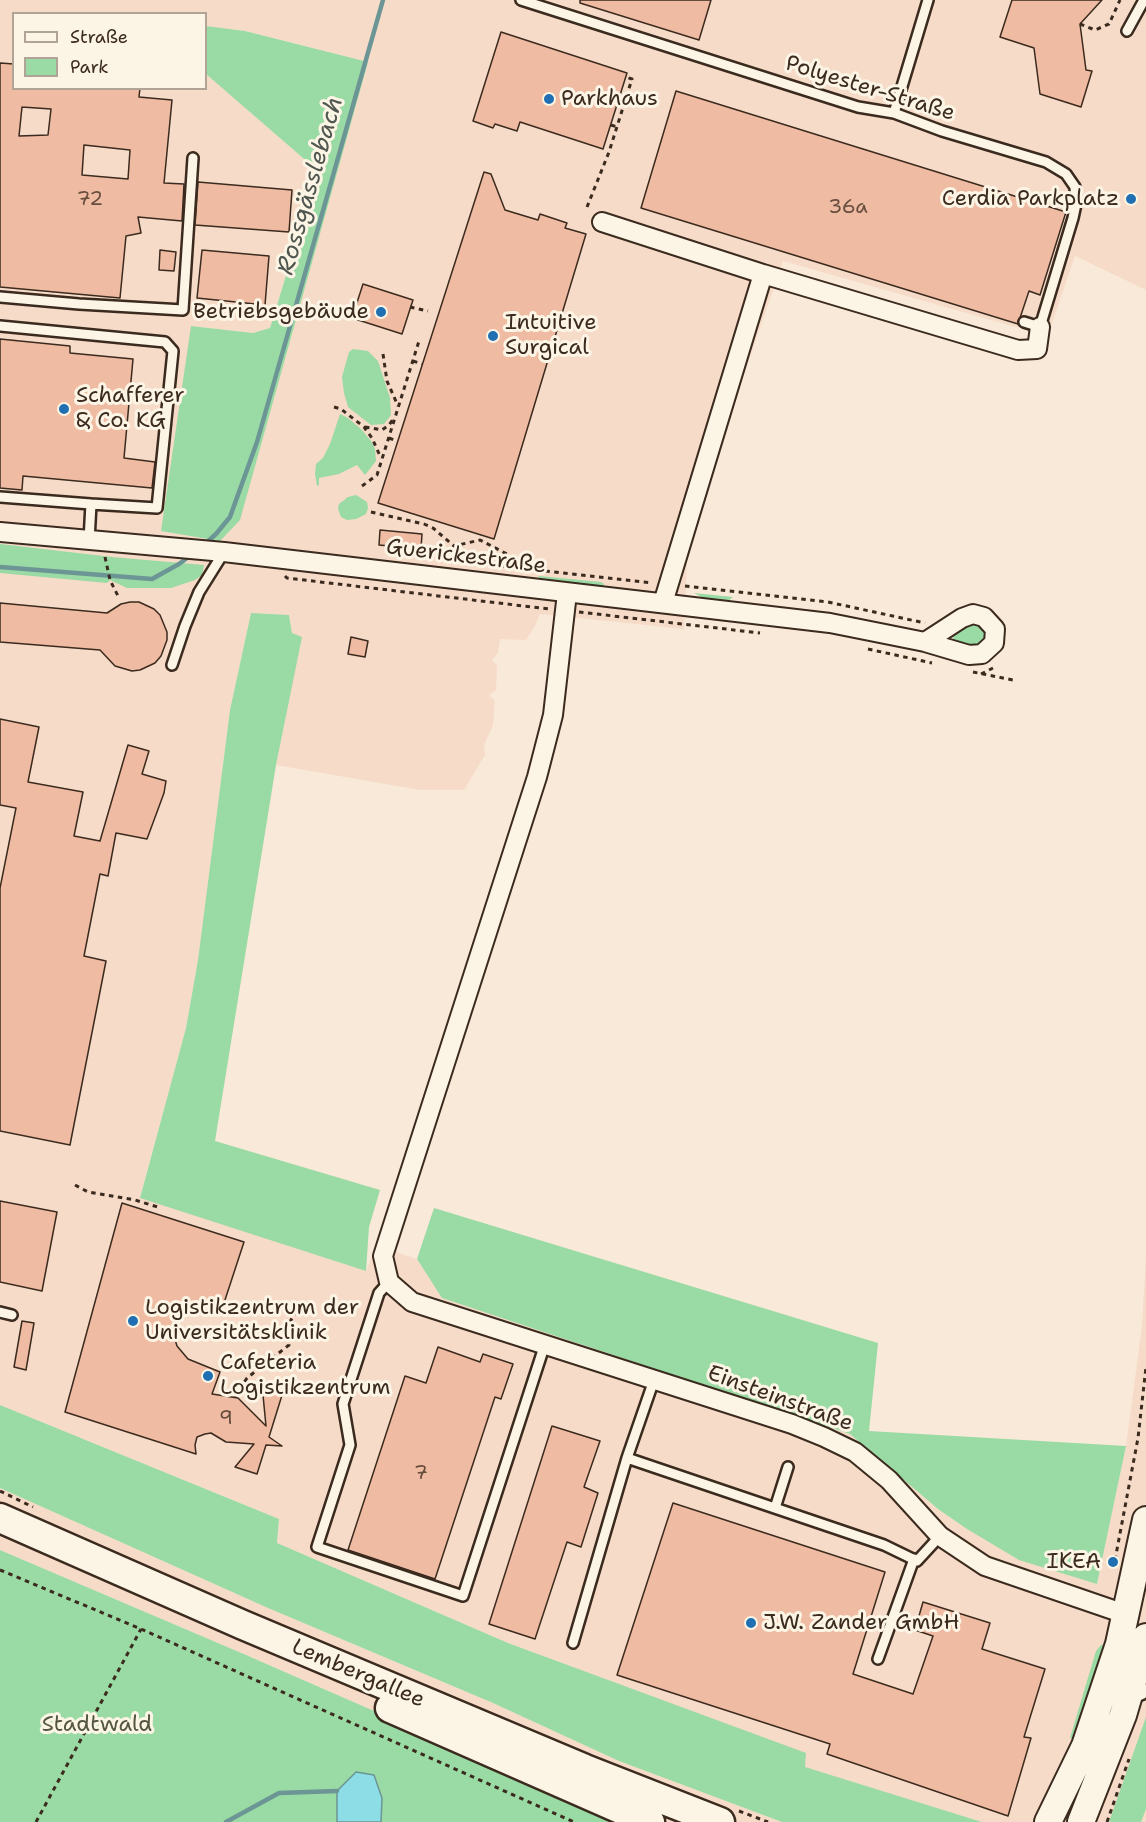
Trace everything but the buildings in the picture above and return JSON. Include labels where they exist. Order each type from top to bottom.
[{"type":"main road","name":"Lembergallee","points":[[0,1518],[243,1625],[585,1769],[720,1822]]},
{"type":"main road","points":[[1048,1822],[1085,1746],[1119,1644],[1135,1618],[1146,1520]]},
{"type":"main road","name":"Lembergallee","points":[[0,1539],[650,1822]]},
{"type":"main road","points":[[1081,1822],[1137,1695],[1146,1637]]},
{"type":"street","points":[[602,222],[763,274],[1018,350],[1037,349],[1036,321]]},
{"type":"street","points":[[663,603],[763,274]]},
{"type":"street","name":"Guerickestraße","points":[[0,532],[218,552],[566,602],[663,603],[830,623],[925,642]]},
{"type":"street","points":[[389,1282],[383,1256],[537,777],[552,715],[566,602]]},
{"type":"street","name":"Einsteinstraße","points":[[389,1282],[412,1302],[792,1424],[824,1437],[855,1452],[889,1480],[940,1536],[985,1566],[1135,1618]]},
{"type":"lane","name":"Polyester-Straße","points":[[521,0],[858,107],[894,113],[942,131],[1046,162],[1066,174],[1075,188],[1076,204],[1036,321]]},
{"type":"lane","points":[[894,113],[928,0]]},
{"type":"lane","points":[[1127,31],[1144,0]]},
{"type":"lane","points":[[0,297],[183,310],[193,158]]},
{"type":"lane","points":[[0,326],[165,342],[173,351],[157,508],[0,497]]},
{"type":"lane","points":[[89,540],[91,504]]},
{"type":"lane","points":[[172,665],[185,626],[218,552]]},
{"type":"lane","points":[[389,1282],[379,1293],[344,1404],[350,1445],[317,1547],[463,1596],[545,1344]]},
{"type":"lane","points":[[0,1312],[12,1315]]},
{"type":"lane","points":[[573,1643],[627,1458],[654,1380]]},
{"type":"lane","points":[[627,1458],[884,1545],[917,1561],[940,1536]]},
{"type":"lane","points":[[775,1508],[788,1467]]},
{"type":"lane","points":[[878,1659],[914,1559]]},
{"type":"path","points":[[1080,24],[1095,30],[1109,24],[1120,0]]},
{"type":"path","points":[[587,207],[632,79],[626,77]]},
{"type":"path","points":[[611,125],[617,127]]},
{"type":"path","points":[[410,307],[428,311]]},
{"type":"path","points":[[362,486],[377,475],[419,341]]},
{"type":"path","points":[[383,354],[387,381],[398,408]]},
{"type":"path","points":[[413,361],[422,364]]},
{"type":"path","points":[[334,407],[364,427],[382,460]]},
{"type":"path","points":[[364,427],[382,430],[389,425],[396,414]]},
{"type":"path","points":[[389,438],[398,441]]},
{"type":"path","points":[[371,512],[434,528],[454,546],[480,540],[507,554]]},
{"type":"path","points":[[267,559],[287,578],[566,602],[762,633]]},
{"type":"path","points":[[107,569],[119,598]]},
{"type":"path","points":[[864,648],[940,664]]},
{"type":"path","points":[[971,671],[1013,680]]},
{"type":"path","points":[[75,1185],[88,1192],[135,1200],[161,1208]]},
{"type":"path","points":[[236,1397],[247,1378],[289,1344],[288,1325],[303,1300]]},
{"type":"path","points":[[1113,1568],[1138,1438],[1146,1367]]},
{"type":"path","points":[[0,1570],[141,1629],[574,1822]]},
{"type":"path","points":[[36,1822],[141,1629]]},
{"type":"path","points":[[1107,1822],[1130,1757]]},
{"type":"shaded area","points":[[0,0],[1146,0],[1146,290],[1075,256],[1049,332],[1012,326],[783,261],[717,453],[687,561],[684,629],[540,614],[526,640],[500,639],[498,653],[492,660],[497,665],[496,690],[489,695],[495,701],[493,725],[484,745],[485,755],[464,790],[420,790],[276,765],[285,720],[292,633],[289,615],[251,613],[230,710],[198,960],[186,1028],[140,1197],[366,1271],[375,1249],[385,1249],[417,1259],[443,1298],[850,1434],[938,1509],[967,1529],[1097,1584],[1126,1446],[1142,1326],[1146,1254],[1146,1822],[982,1822],[804,1767],[806,1754],[508,1643],[277,1543],[279,1519],[0,1405]],"holes":[[[12,12],[207,12],[207,26],[245,31],[368,62],[220,541],[191,326],[253,333],[270,328],[318,171],[207,75],[207,90],[12,90]]]},
{"type":"shaded area","points":[[0,1488],[268,1608],[493,1703],[619,1761],[782,1822],[628,1822],[0,1550]]},
{"type":"green space","points":[[207,26],[245,31],[368,62],[240,520],[220,541],[161,531],[191,326],[253,333],[270,328],[318,171],[207,75]]},
{"type":"green space","points":[[353,349],[368,351],[378,361],[390,398],[391,415],[384,424],[371,425],[348,407],[342,377],[349,352]]},
{"type":"green space","points":[[340,414],[362,430],[371,441],[375,449],[376,461],[365,475],[357,465],[339,474],[319,478],[317,486],[316,464],[323,458],[330,444]]},
{"type":"green space","points":[[356,495],[367,502],[366,514],[356,519],[347,520],[341,517],[339,504],[348,497]]},
{"type":"green space","points":[[0,544],[204,565],[202,575],[195,580],[171,588],[127,588],[110,580],[107,583],[0,573]]},
{"type":"green space","points":[[539,576],[604,584],[603,588],[537,581]]},
{"type":"green space","points":[[694,593],[733,597],[727,602],[709,601]]},
{"type":"green space","points":[[251,613],[289,615],[292,633],[302,637],[276,765],[215,1141],[380,1190],[369,1227],[366,1271],[140,1198],[186,1028],[198,960],[230,710]]},
{"type":"green space","points":[[977,622],[986,631],[983,643],[973,647],[955,642],[954,633],[970,623]]},
{"type":"green space","points":[[434,1208],[878,1343],[869,1431],[1126,1446],[1097,1584],[1019,1560],[967,1529],[938,1509],[850,1434],[442,1298],[417,1259]]},
{"type":"green space","points":[[0,1405],[279,1519],[277,1543],[508,1643],[806,1753],[805,1767],[982,1822],[782,1822],[619,1761],[493,1703],[268,1608],[0,1488]]},
{"type":"green space","name":"Stadtwald","points":[[0,1550],[628,1822],[381,1822],[382,1798],[337,1791],[337,1822],[0,1822]]},
{"type":"green space","points":[[1101,1645],[1107,1645],[1073,1738],[1070,1738],[1096,1651]]},
{"type":"green space","points":[[1146,1717],[1146,1809],[1141,1822],[1109,1822]]},
{"type":"water","points":[[356,1772],[374,1775],[382,1798],[381,1822],[337,1822],[337,1791]]},
{"type":"waterway","name":"Rossgässlebach","points":[[205,544],[230,517],[257,442],[383,0]]},
{"type":"waterway","name":"Rossgässlebach","points":[[0,567],[152,579],[191,555]]},
{"type":"waterway","points":[[226,1822],[279,1793],[337,1791]]},
{"type":"place","name":"Parkhaus","points":[[549,99]]},
{"type":"place","name":"Cerdia Parkplatz","points":[[1131,199]]},
{"type":"place","name":"Betriebsgebäude","points":[[381,312]]},
{"type":"place","name":"Intuitive Surgical","points":[[493,336]]},
{"type":"place","name":"Schafferer & Co. KG","points":[[64,409]]},
{"type":"place","name":"Logistikzentrum der Universitätsklinik","points":[[133,1321]]},
{"type":"place","name":"Cafeteria Logistikzentrum","points":[[208,1376]]},
{"type":"place","name":"IKEA","points":[[1113,1562]]},
{"type":"place","name":"J.W. Zander GmbH","points":[[751,1623]]}]
